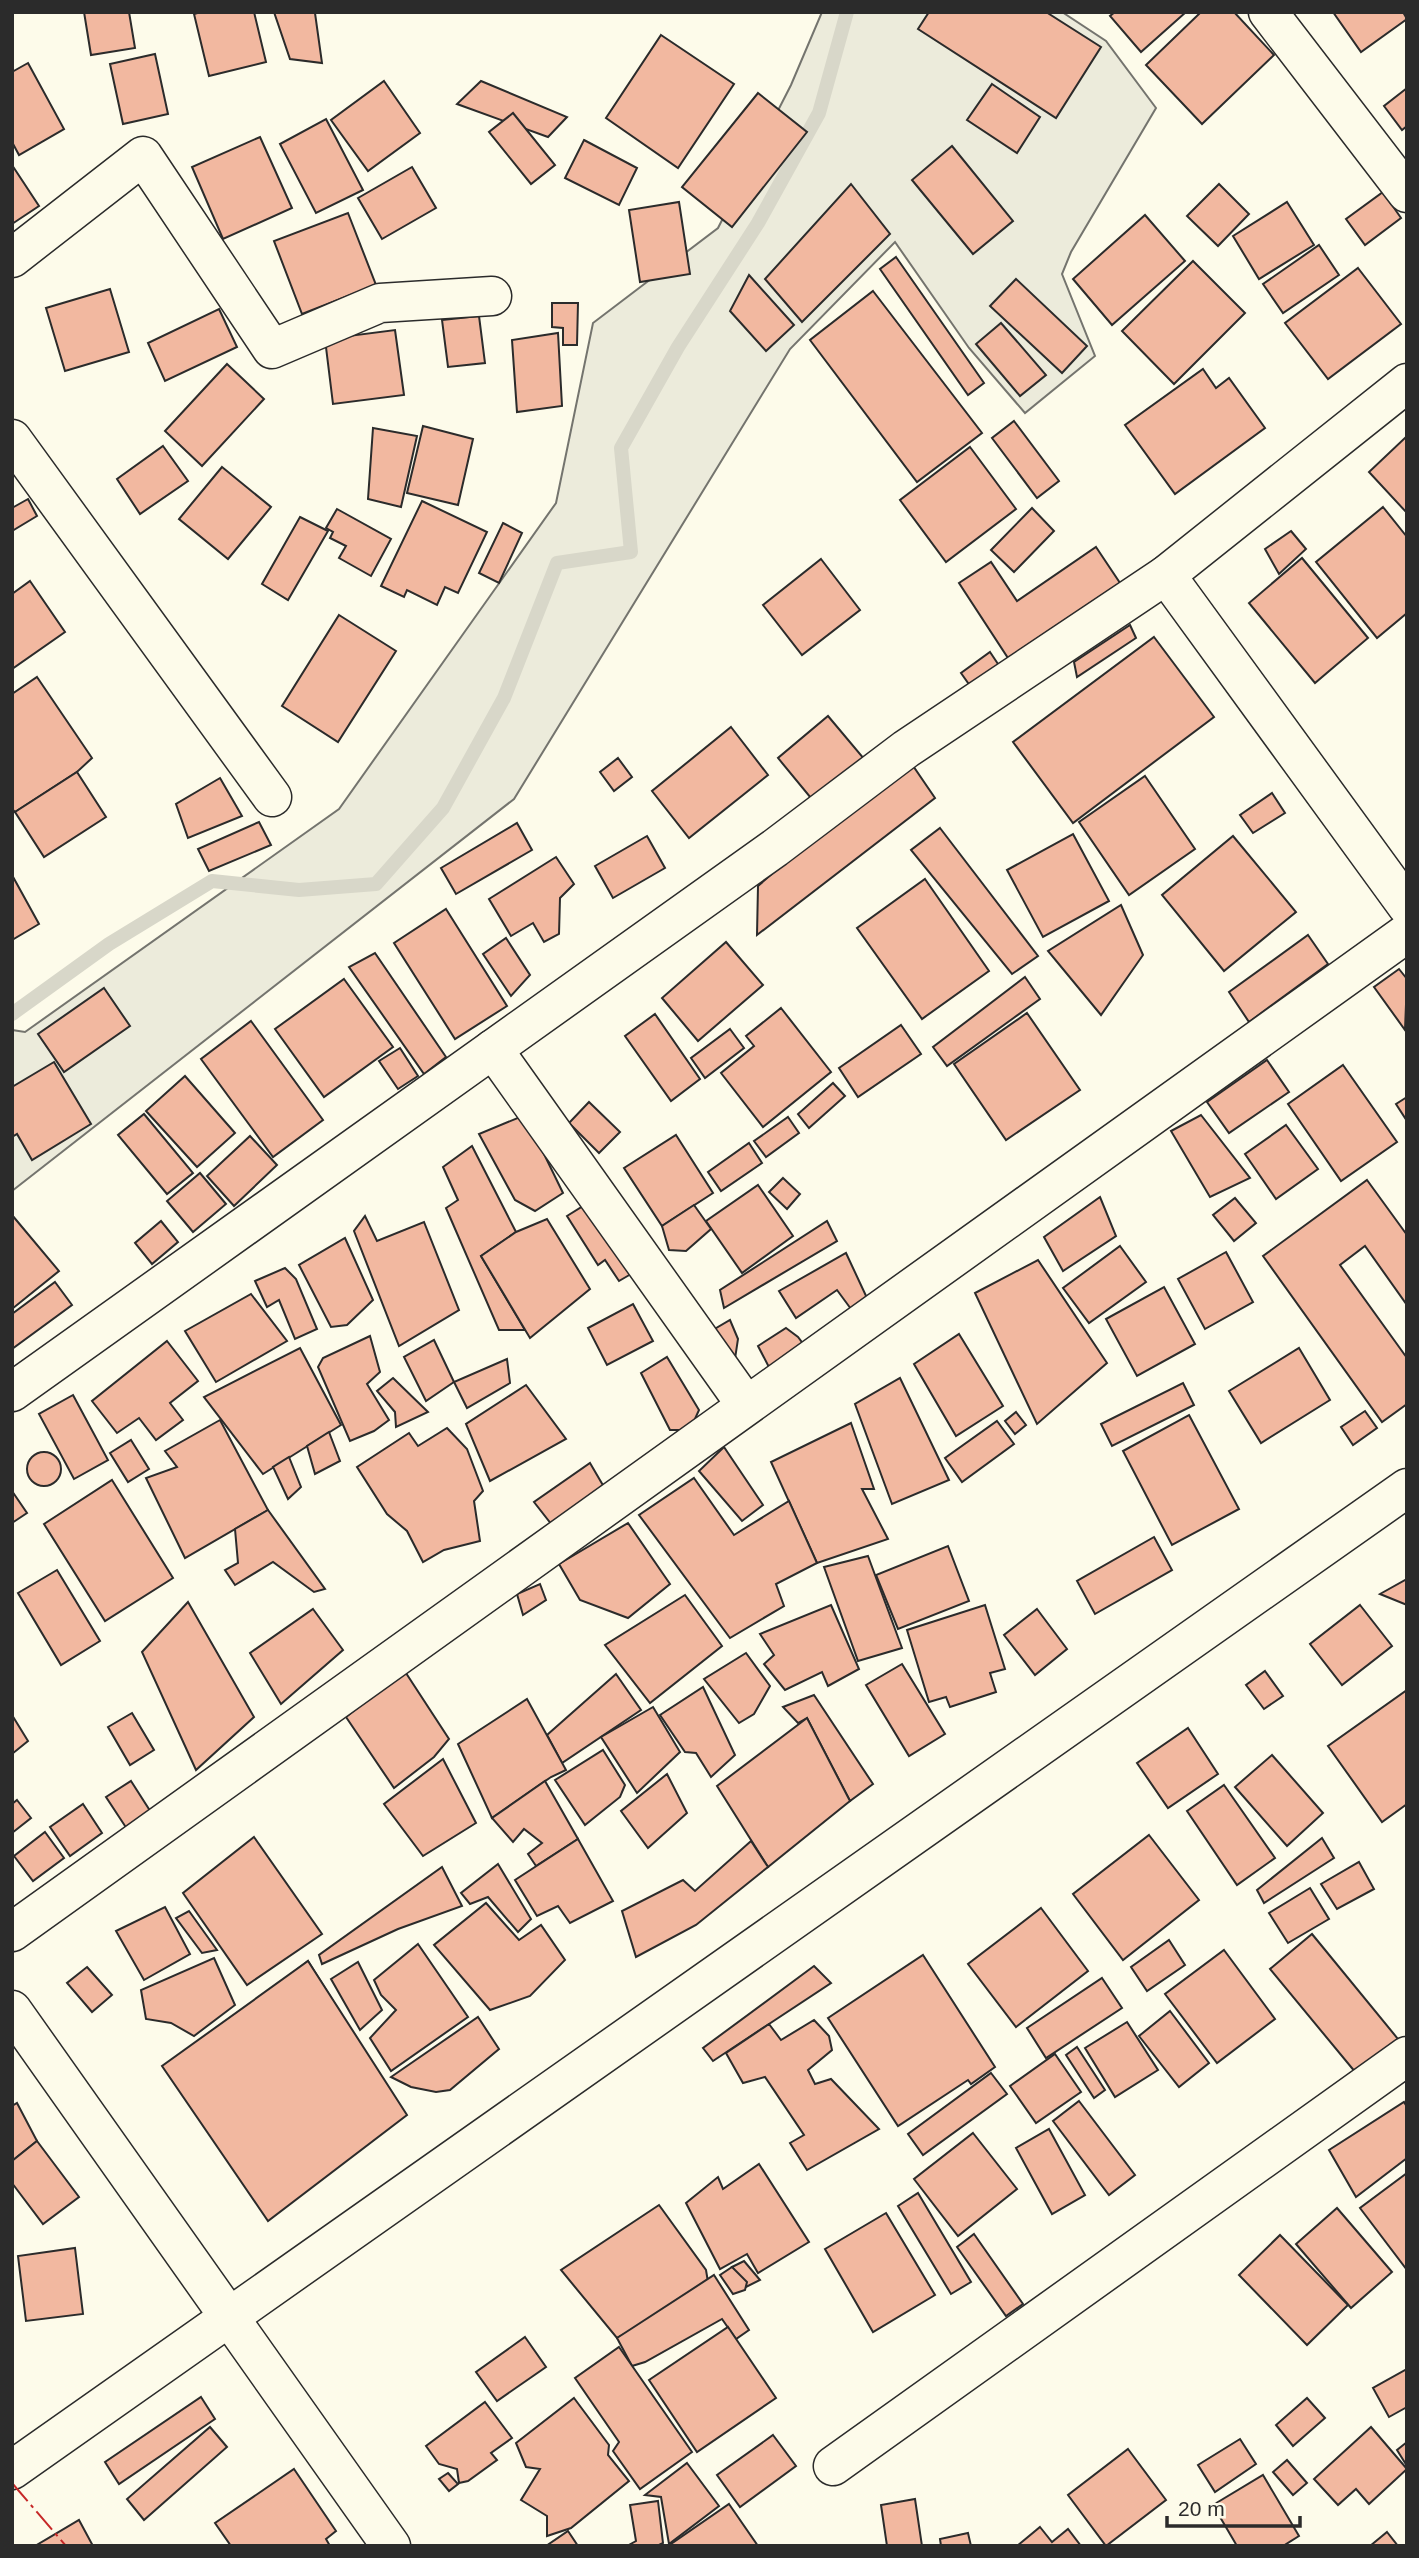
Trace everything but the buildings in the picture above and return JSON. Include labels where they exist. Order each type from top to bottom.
[{"type":"street","points":[[1268,12],[1407,193]]},
{"type":"street","points":[[12,258],[143,156],[272,349],[380,303],[492,296]]},
{"type":"street","points":[[12,1392],[775,848],[906,749],[1166,575],[1407,383]]},
{"type":"street","points":[[12,439],[272,797]]},
{"type":"street","points":[[1166,575],[1407,906]]},
{"type":"street","points":[[12,1931],[1407,933]]},
{"type":"street","points":[[492,1049],[746,1405]]},
{"type":"street","points":[[12,2470],[1407,1488]]},
{"type":"street","points":[[12,2010],[391,2546]]},
{"type":"street","points":[[833,2466],[1407,2056]]},
{"type":"shaded area","points":[[822,12],[1062,12],[1106,41],[1156,108],[1071,252],[1062,274],[1095,356],[1025,413],[969,348],[895,242],[790,349],[514,799],[12,1191],[12,1030],[25,1032],[339,809],[556,503],[593,323],[718,228],[791,85]]},
{"type":"waterway","points":[[12,1014],[109,944],[212,881],[299,890],[376,884],[443,808],[504,698],[557,563],[631,552],[621,448],[678,347],[758,223],[819,113],[847,12]]},
{"type":"power","points":[[12,2483],[66,2546]]}]
